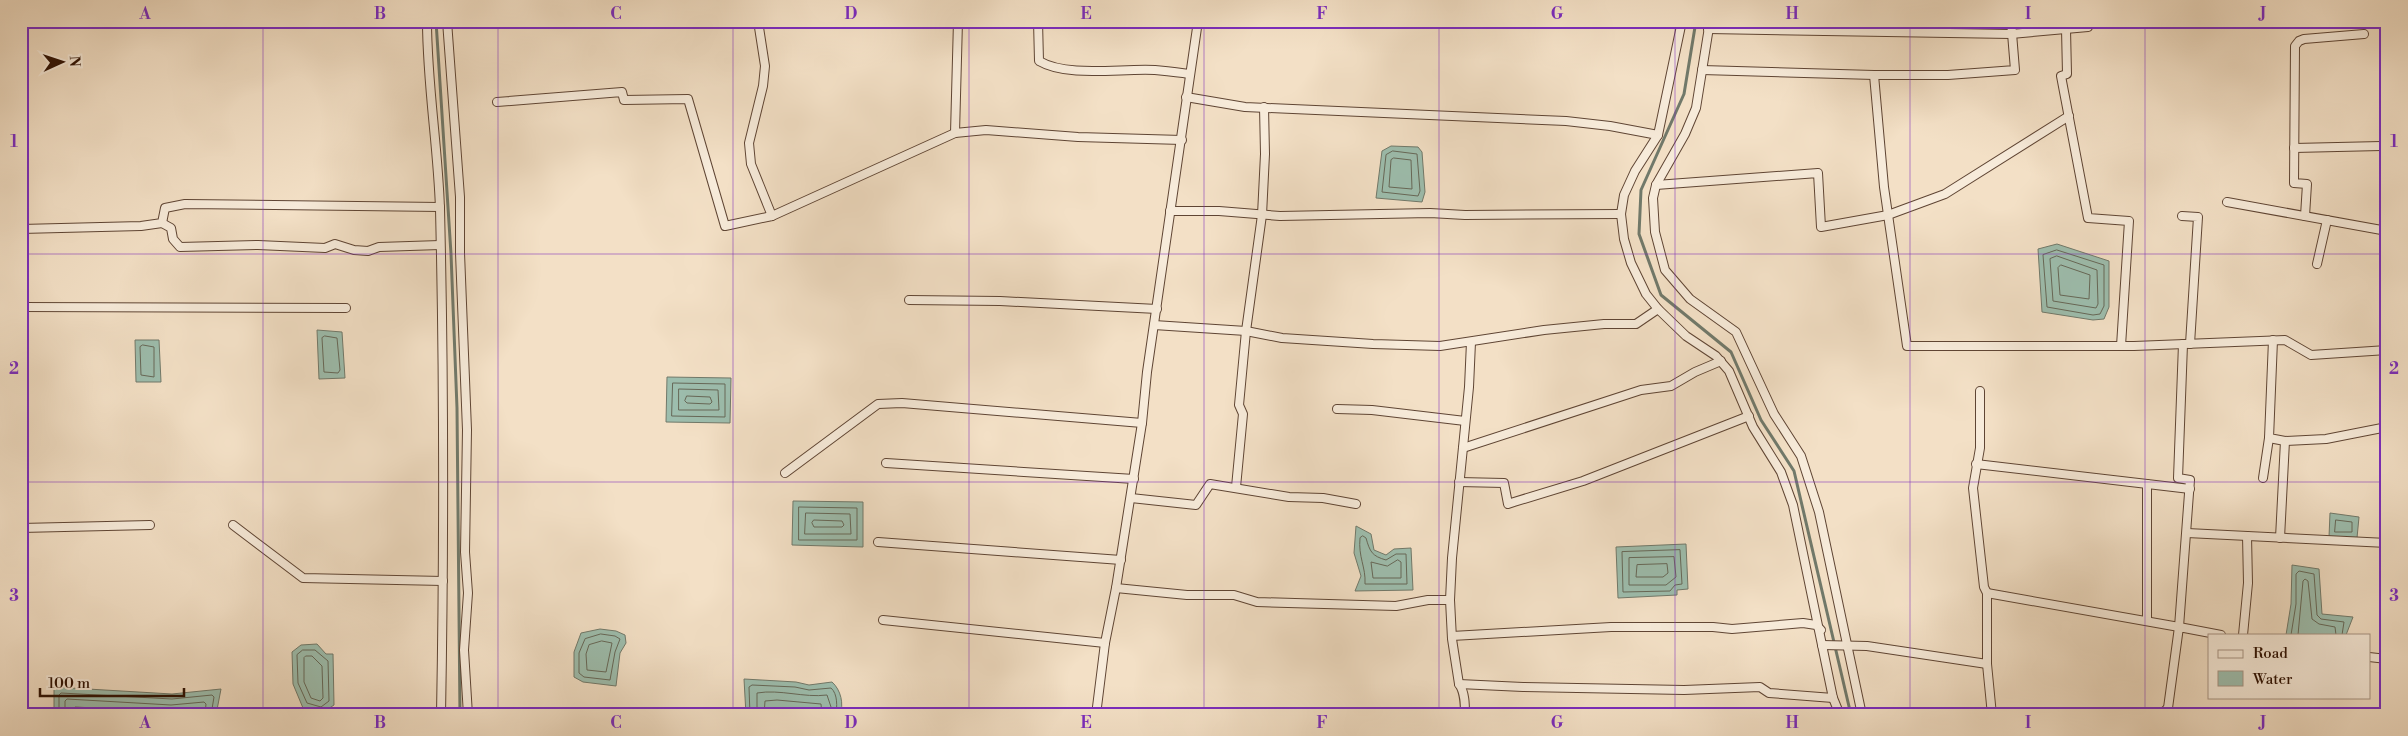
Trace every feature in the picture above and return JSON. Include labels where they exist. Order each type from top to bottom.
[{"type":"street","points":[[21,24],[43,21]]},
{"type":"street","points":[[427,21],[429,84],[440,207],[443,581],[440,715]]},
{"type":"street","points":[[447,21],[460,197],[460,253],[467,430],[466,552],[468,593],[464,650],[468,715]]},
{"type":"street","points":[[758,21],[765,66],[763,86],[750,143],[751,164],[772,216]]},
{"type":"street","points":[[955,133],[958,21]]},
{"type":"street","points":[[1038,21],[1039,61],[1046,65],[1069,69],[1155,70],[1189,74]]},
{"type":"street","points":[[1096,715],[1105,643],[1134,479],[1170,211],[1182,140],[1189,74],[1198,21]]},
{"type":"street","points":[[1682,21],[1658,135],[1635,171],[1624,195],[1621,214],[1624,239],[1630,263],[1646,294],[1658,309],[1686,336],[1721,361],[1729,371],[1749,416],[1782,472],[1794,505],[1801,545],[1826,644],[1833,698],[1840,715]]},
{"type":"street","points":[[1702,70],[1874,75],[1948,75],[2015,70],[2011,21]]},
{"type":"street","points":[[1862,715],[1844,644],[1819,512],[1801,456],[1774,414],[1736,332],[1690,299],[1664,270],[1655,232],[1653,198],[1656,185],[1685,134],[1696,108],[1709,25],[2011,34],[2088,27],[2089,21]]},
{"type":"street","points":[[2066,29],[2067,74],[2061,76],[2088,218],[2129,221],[2121,346]]},
{"type":"street","points":[[2305,216],[2308,184],[2294,183],[2296,46],[2299,41],[2304,39],[2364,34]]},
{"type":"street","points":[[1874,75],[1888,215],[1907,346],[2121,346],[2285,340],[2310,355],[2387,350]]},
{"type":"street","points":[[497,102],[622,92],[624,100],[688,99],[725,226],[772,216],[955,133],[986,130],[1078,137],[1182,140]]},
{"type":"street","points":[[1186,97],[1245,107],[1264,106],[1390,114],[1415,113],[1566,120],[1658,135]]},
{"type":"street","points":[[1236,487],[1244,414],[1239,406],[1246,331],[1262,215],[1265,154],[1264,106]]},
{"type":"street","points":[[1656,185],[1818,173],[1821,227],[1888,215],[1945,194],[2069,116]]},
{"type":"street","points":[[2294,148],[2381,146]]},
{"type":"street","points":[[2228,202],[2387,231]]},
{"type":"street","points":[[162,223],[165,208],[185,204],[440,207]]},
{"type":"street","points":[[1170,211],[1219,211],[1262,215],[1621,214]]},
{"type":"street","points":[[2160,715],[2170,711],[2190,489],[2190,480],[2178,478],[2198,217],[2182,216]]},
{"type":"street","points":[[2317,264],[2327,220]]},
{"type":"street","points":[[21,229],[141,226],[162,223],[171,228],[173,239],[180,247],[258,245],[325,248],[335,244],[354,250],[368,251],[379,248],[440,246]]},
{"type":"street","points":[[909,300],[1000,300],[1157,309]]},
{"type":"street","points":[[21,307],[346,308]]},
{"type":"street","points":[[1154,325],[1246,331],[1282,338],[1440,346],[1544,330],[1604,324],[1636,324],[1658,309]]},
{"type":"street","points":[[2263,478],[2269,438],[2273,340]]},
{"type":"street","points":[[1465,715],[1452,636],[1450,600],[1471,342]]},
{"type":"street","points":[[1463,448],[1641,390],[1671,386],[1695,372],[1721,361]]},
{"type":"street","points":[[1980,391],[1980,448],[1973,488],[1984,586],[1987,593],[1987,664],[1992,715]]},
{"type":"street","points":[[785,473],[878,404],[902,403],[1142,423]]},
{"type":"street","points":[[1337,409],[1372,410],[1465,421]]},
{"type":"street","points":[[1459,482],[1504,482],[1508,504],[1583,481],[1749,416]]},
{"type":"street","points":[[2269,438],[2285,441],[2326,439],[2387,427]]},
{"type":"street","points":[[2280,538],[2285,441]]},
{"type":"street","points":[[886,463],[1134,479]]},
{"type":"street","points":[[1976,464],[2190,489]]},
{"type":"street","points":[[1130,498],[1196,504],[1210,484],[1289,497],[1323,498],[1356,504]]},
{"type":"street","points":[[2147,484],[2147,621]]},
{"type":"street","points":[[21,528],[150,525]]},
{"type":"street","points":[[233,525],[303,578],[443,581]]},
{"type":"street","points":[[2187,533],[2387,543]]},
{"type":"street","points":[[2243,634],[2248,583],[2247,536]]},
{"type":"street","points":[[878,542],[1121,560]]},
{"type":"street","points":[[1116,588],[1187,595],[1234,595],[1267,602],[1396,606],[1428,600],[1450,600]]},
{"type":"street","points":[[1987,593],[2216,634]]},
{"type":"street","points":[[883,620],[1105,643]]},
{"type":"street","points":[[1452,636],[1611,627],[1713,627],[1732,629],[1803,623],[1816,625],[1821,630]]},
{"type":"street","points":[[1826,644],[1844,644],[1987,664]]},
{"type":"street","points":[[2370,657],[2387,659]]},
{"type":"street","points":[[1459,684],[1684,690],[1760,687],[1769,693],[1833,698]]},
{"type":"water","points":[[1391,146],[1418,147],[1422,152],[1425,192],[1422,202],[1376,198],[1382,151]]},
{"type":"water","points":[[2057,244],[2109,261],[2109,307],[2104,319],[2093,320],[2042,312],[2038,249]]},
{"type":"water","points":[[317,330],[342,332],[345,378],[319,379]]},
{"type":"water","points":[[135,340],[159,340],[161,382],[136,382]]},
{"type":"water","points":[[667,377],[731,378],[730,423],[666,422]]},
{"type":"water","points":[[793,501],[863,502],[863,547],[792,545]]},
{"type":"water","points":[[2330,513],[2359,517],[2357,538],[2329,537]]},
{"type":"water","points":[[1356,526],[1371,534],[1374,550],[1386,555],[1394,549],[1411,548],[1413,590],[1355,591],[1361,576],[1354,553]]},
{"type":"water","points":[[1686,544],[1688,589],[1677,590],[1677,595],[1618,598],[1616,547]]},
{"type":"water","points":[[2292,565],[2319,569],[2322,614],[2353,617],[2346,634],[2286,634],[2291,604]]},
{"type":"water","points":[[600,629],[616,631],[625,635],[626,643],[620,653],[616,686],[583,682],[574,677],[574,652],[581,633]]},
{"type":"water","points":[[317,644],[326,654],[333,654],[334,705],[322,713],[303,708],[293,684],[292,652],[301,645]]},
{"type":"water","points":[[744,679],[796,682],[809,685],[832,682],[838,689],[841,697],[840,715],[746,715]]},
{"type":"water","points":[[54,687],[172,694],[221,689],[216,715],[54,715]]},
{"type":"waterway","points":[[436,21],[451,254],[457,408],[460,715]]},
{"type":"waterway","points":[[1696,21],[1684,94],[1641,190],[1639,234],[1661,295],[1731,352],[1761,420],[1794,471],[1851,715]]}]
